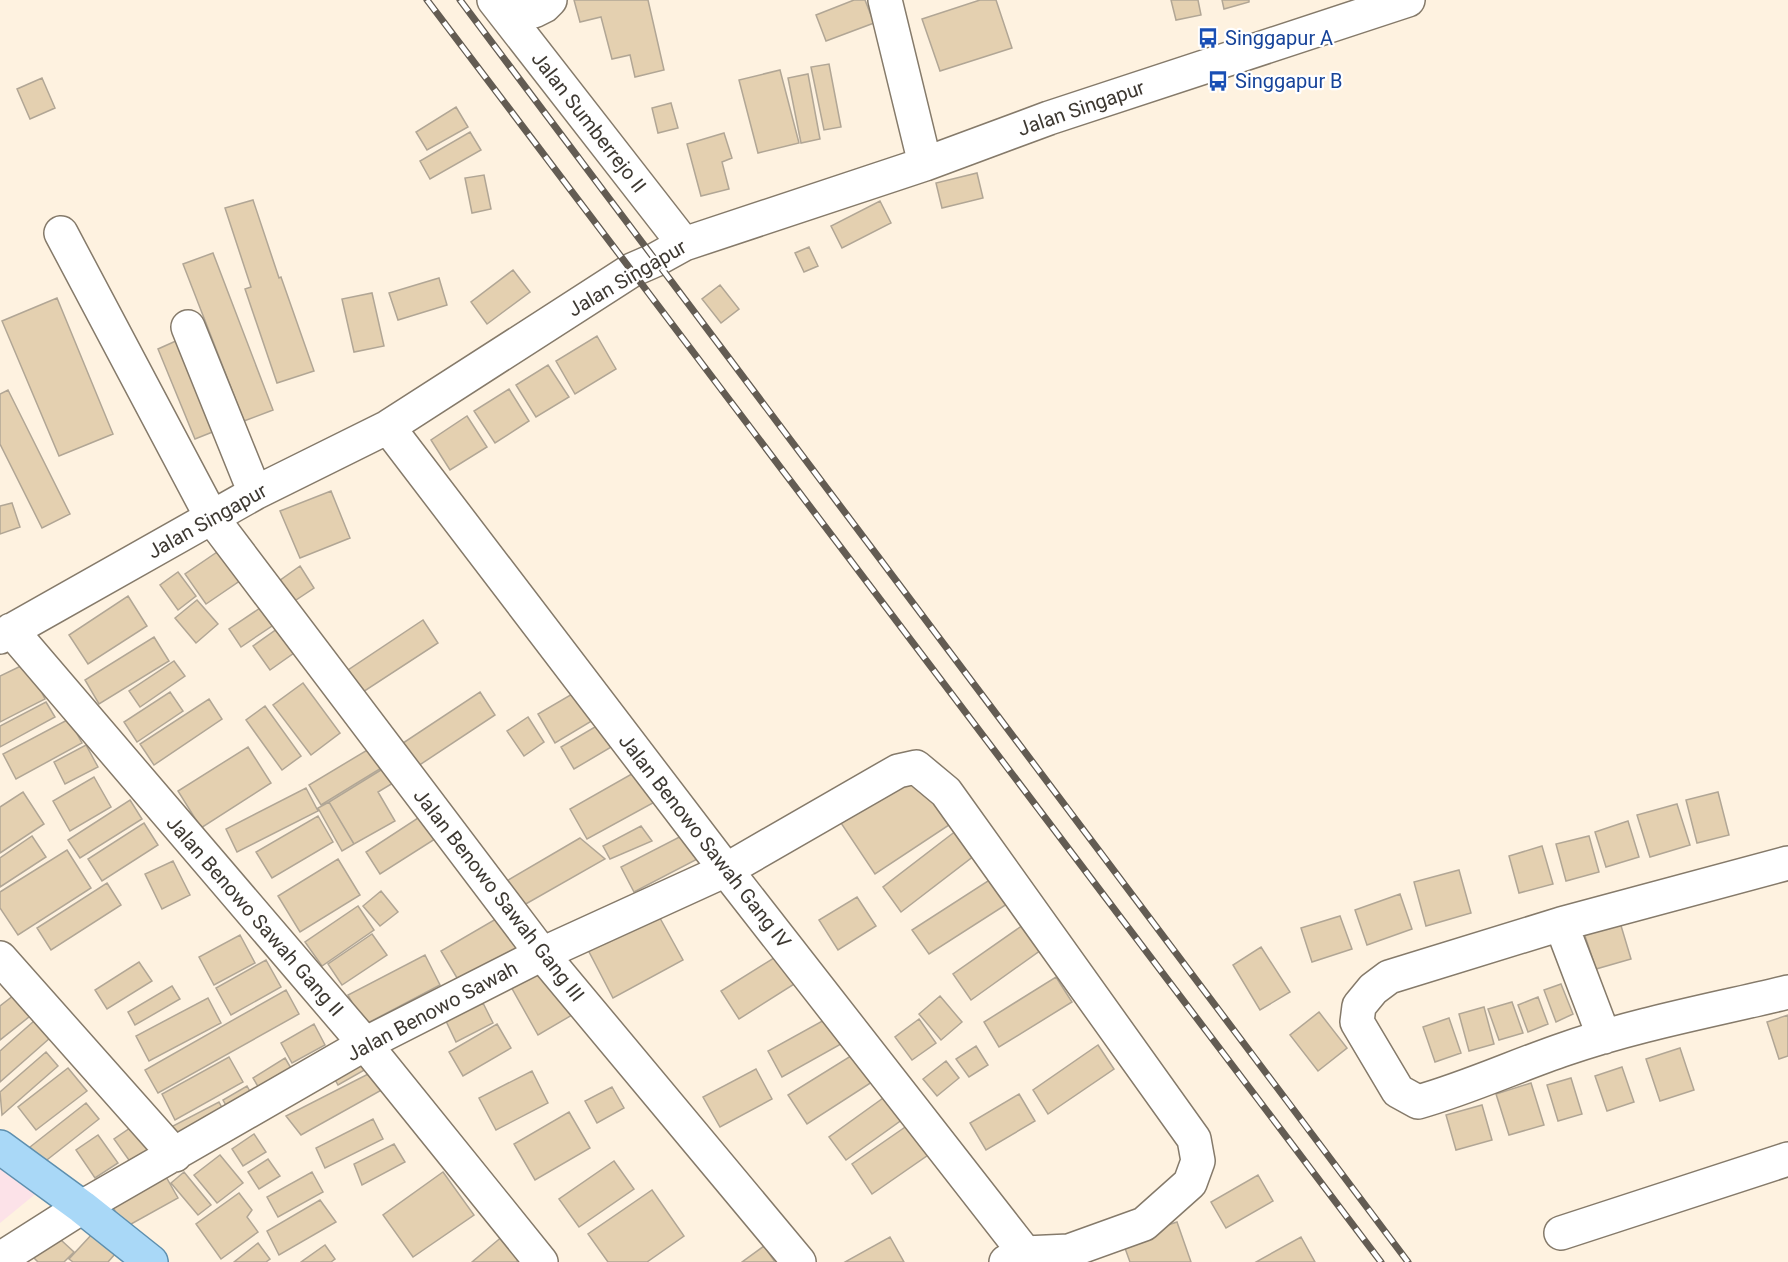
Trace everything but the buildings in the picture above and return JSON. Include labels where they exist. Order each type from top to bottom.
[{"type":"main road","points":[[0,1147],[82,1207],[151,1262]]},
{"type":"street","name":"Jalan Sumberrejo II","points":[[494,0],[684,244]]},
{"type":"street","points":[[501,0],[534,10],[544,6],[549,0]]},
{"type":"street","points":[[885,0],[925,164]]},
{"type":"street","name":"Jalan Singapur","points":[[5,634],[255,493],[388,427],[632,270],[684,244],[925,164],[1049,118],[1408,0]]},
{"type":"street","name":"Jalan Benowo Sawah Gang III","points":[[61,233],[212,518],[542,954],[799,1262]]},
{"type":"street","points":[[188,327],[255,493]]},
{"type":"street","name":"Jalan Benowo Sawah Gang IV","points":[[388,427],[726,870],[1016,1258]]},
{"type":"street","name":"Jalan Benowo Sawah Gang II","points":[[5,634],[365,1044],[541,1262]]},
{"type":"street","name":"Jalan Benowo Sawah","points":[[16,1256],[82,1207],[365,1044],[542,954],[726,870],[898,771],[916,767],[946,792],[1194,1139],[1198,1161],[1190,1183],[1144,1224],[1069,1251],[1016,1258]]},
{"type":"street","points":[[1788,863],[1561,924],[1389,977],[1373,989],[1359,1006],[1357,1022],[1398,1091],[1418,1102],[1453,1092],[1564,1049],[1604,1037],[1788,992]]},
{"type":"street","points":[[1561,924],[1604,1037]]},
{"type":"street","points":[[0,958],[175,1155]]},
{"type":"street","points":[[1561,1233],[1788,1159]]},
{"type":"shaded area","points":[[0,1163],[39,1191],[0,1223]]},
{"type":"railway","points":[[427,0],[1381,1262]]},
{"type":"railway","points":[[460,0],[1408,1262]]},
{"type":"place","name":"Singgapur A","points":[[1208,38]]},
{"type":"place","name":"Singgapur B","points":[[1218,81]]}]
